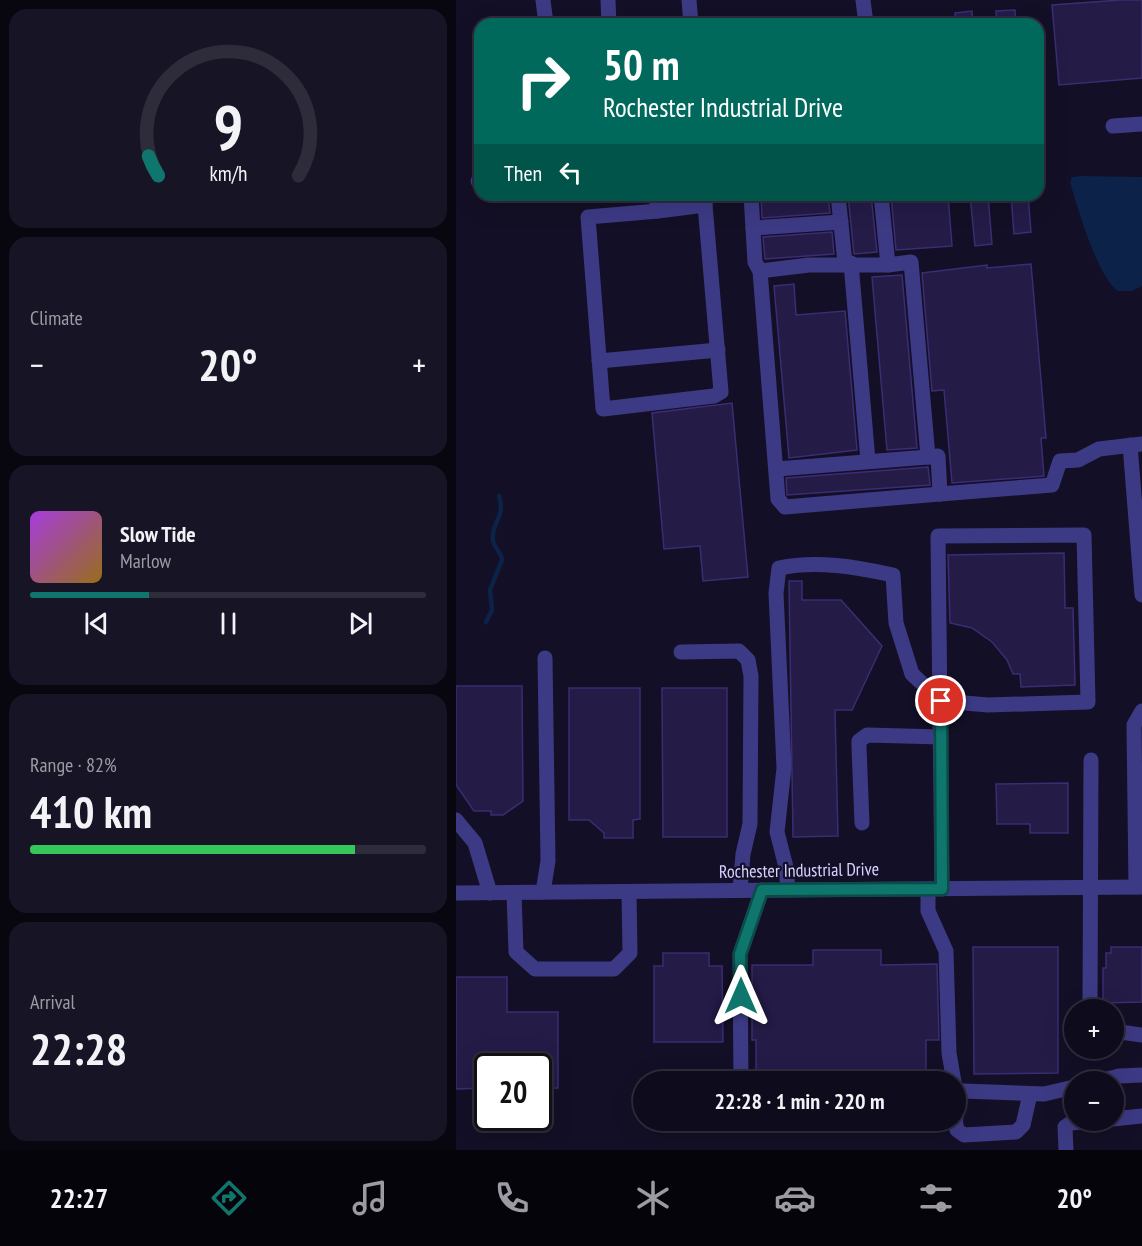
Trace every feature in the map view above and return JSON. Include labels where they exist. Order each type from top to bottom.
[{"type":"street","points":[[543,0],[545,18]]},
{"type":"street","points":[[608,0],[609,18]]},
{"type":"street","points":[[689,0],[690,18]]},
{"type":"street","points":[[863,0],[865,18]]},
{"type":"street","points":[[1113,126],[1142,124]]},
{"type":"street","points":[[689,201],[657,203],[588,217],[603,409],[714,396],[721,392],[705,201]]},
{"type":"street","points":[[751,201],[755,262],[760,271],[778,499],[785,507],[1052,485],[1060,461],[1078,460],[1099,449],[1136,445],[1142,595]]},
{"type":"street","points":[[839,201],[848,263],[868,461]]},
{"type":"street","points":[[882,201],[888,265]]},
{"type":"street","points":[[753,228],[841,222]]},
{"type":"street","points":[[760,271],[809,264],[888,265],[911,262],[928,457]]},
{"type":"street","points":[[599,361],[718,350]]},
{"type":"street","points":[[777,469],[938,456],[940,494]]},
{"type":"street","points":[[788,890],[786,867],[777,832],[784,768],[776,593],[779,568],[799,564],[854,567],[893,575],[896,623],[912,674],[941,701],[988,705],[1088,702],[1084,535],[938,536],[941,701],[941,737],[935,889],[928,911],[946,951],[949,1053],[952,1071]]},
{"type":"street","points":[[681,652],[739,651],[747,660],[751,676],[750,824],[743,854],[740,891]]},
{"type":"street","points":[[543,892],[548,861],[546,658]]},
{"type":"street","points":[[1139,887],[1134,725],[1142,711]]},
{"type":"street","points":[[862,823],[859,747],[863,737],[867,735],[941,737]]},
{"type":"street","points":[[1090,999],[1088,959],[1091,887],[1091,760]]},
{"type":"street","points":[[456,820],[475,843],[490,893]]},
{"type":"street","name":"Rochester Industrial Drive","points":[[456,893],[1139,887]]},
{"type":"street","points":[[741,1071],[740,954],[762,890]]},
{"type":"street","points":[[514,893],[516,952],[535,969],[614,969],[630,953],[629,892]]},
{"type":"street","points":[[1124,1033],[1142,1035]]},
{"type":"street","points":[[1124,1076],[1142,1076]]},
{"type":"street","points":[[966,1088],[1030,1094],[1044,1094],[1064,1089]]},
{"type":"street","points":[[958,1131],[964,1135],[1016,1132],[1023,1125],[1030,1094]]},
{"type":"street","points":[[1124,1118],[1142,1116]]},
{"type":"street","points":[[1065,1131],[1066,1150]]},
{"type":"water","points":[[1072,177],[1142,177],[1142,286],[1132,291],[1118,291],[1110,284],[1103,272],[1089,241],[1070,182]]},
{"type":"building","points":[[1142,0],[1142,78],[1059,85],[1052,5]]},
{"type":"building","points":[[1015,10],[1016,18],[997,18],[996,11]]},
{"type":"building","points":[[972,11],[973,18],[955,18],[955,13]]},
{"type":"building","points":[[761,201],[829,201],[830,213],[762,218]]},
{"type":"building","points":[[849,201],[872,201],[877,252],[854,254]]},
{"type":"building","points":[[892,201],[948,201],[952,246],[896,250]]},
{"type":"building","points":[[971,201],[988,201],[992,244],[975,246]]},
{"type":"building","points":[[1011,201],[1028,201],[1031,232],[1014,234]]},
{"type":"building","points":[[832,232],[834,254],[765,259],[763,237]]},
{"type":"building","points":[[1031,264],[1046,438],[1041,438],[1044,476],[952,483],[944,390],[932,391],[922,273],[987,265],[987,268]]},
{"type":"building","points":[[902,275],[917,448],[887,450],[872,277]]},
{"type":"building","points":[[794,284],[796,315],[845,311],[857,450],[789,458],[774,286]]},
{"type":"building","points":[[732,403],[748,577],[703,581],[700,546],[664,549],[652,413]]},
{"type":"building","points":[[928,467],[930,485],[787,495],[786,478]]},
{"type":"building","points":[[1064,553],[1065,608],[1073,608],[1075,685],[1021,687],[1020,674],[1013,674],[1007,660],[992,642],[972,628],[950,623],[948,555]]},
{"type":"building","points":[[789,581],[802,581],[802,600],[841,600],[882,646],[852,710],[835,710],[838,836],[793,837]]},
{"type":"building","points":[[456,686],[522,686],[523,801],[503,815],[491,815],[491,811],[474,811],[456,785]]},
{"type":"building","points":[[569,688],[640,688],[640,819],[633,820],[633,838],[604,838],[604,833],[589,820],[569,820]]},
{"type":"building","points":[[662,688],[727,688],[727,837],[663,837]]},
{"type":"building","points":[[1068,783],[1068,833],[1030,833],[1030,824],[997,824],[996,784]]},
{"type":"building","points":[[973,947],[1058,947],[1058,1073],[974,1074]]},
{"type":"building","points":[[1111,947],[1142,947],[1142,1002],[1124,1002],[1124,999],[1103,999],[1103,968],[1106,968],[1106,953],[1111,953]]},
{"type":"building","points":[[813,950],[881,950],[881,965],[937,964],[939,1040],[926,1040],[926,1071],[756,1071],[756,1040],[752,1040],[752,965],[813,965]]},
{"type":"building","points":[[663,953],[709,953],[709,966],[722,966],[723,1042],[654,1042],[654,966],[663,966]]},
{"type":"building","points":[[456,977],[507,977],[507,1012],[558,1012],[558,1088],[552,1088],[552,1053],[474,1053],[474,1088],[456,1089]]},
{"type":"waterway","points":[[486,622],[492,610],[490,590],[502,560],[493,538],[501,508],[499,496]]},
{"type":"route","points":[[741,996],[740,954],[762,890],[942,889],[941,701]]}]
